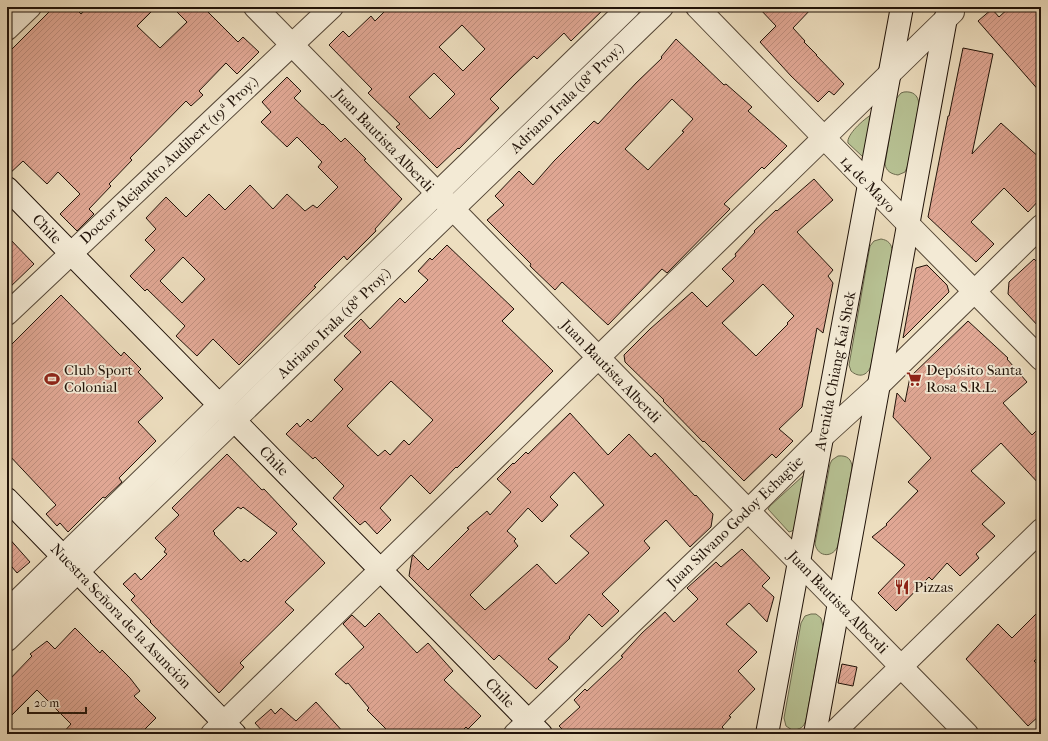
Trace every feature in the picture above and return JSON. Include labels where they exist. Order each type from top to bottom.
[{"type":"street","points":[[7,29],[30,7]]},
{"type":"street","name":"Juan Bautista Alberdi","points":[[255,7],[452,210],[967,734]]},
{"type":"street","name":"Doctor Alejandro Audibert (19ª Proy.)","points":[[7,314],[332,7]]},
{"type":"street","name":"Adriano Irala (18ª Proy.)","points":[[7,640],[70,564],[219,405],[629,7]]},
{"type":"street","name":"Adriano Irala (18ª Proy.)","points":[[7,611],[70,564],[234,420],[662,7]]},
{"type":"street","name":"14 de Mayo","points":[[696,7],[1041,359]]},
{"type":"street","name":"Avenida Chiang Kai Shek","points":[[767,734],[902,7]]},
{"type":"street","points":[[224,730],[380,570],[824,138],[951,11]]},
{"type":"street","points":[[815,734],[908,224],[951,11]]},
{"type":"street","name":"Chile","points":[[7,188],[380,570],[528,730]]},
{"type":"street","name":"Juan Silvano Godoy Echagüe","points":[[528,730],[822,437],[878,386],[1041,226]]},
{"type":"street","name":"Nuestra Señora de la Asunción","points":[[7,499],[70,564],[224,730]]},
{"type":"street","points":[[832,734],[1041,530]]},
{"type":"green space","points":[[904,92],[914,94],[918,98],[919,104],[908,165],[905,172],[898,175],[889,172],[886,169],[885,164],[896,99],[901,93]]},
{"type":"green space","points":[[871,115],[863,157],[848,143],[848,140],[856,128]]},
{"type":"green space","points":[[881,239],[886,240],[889,243],[892,251],[871,366],[865,374],[857,375],[851,371],[849,365],[870,246],[874,241]]},
{"type":"green space","points":[[838,456],[848,458],[851,462],[852,468],[838,545],[833,552],[826,555],[819,552],[815,544],[830,464],[832,460]]},
{"type":"green space","points":[[804,475],[794,529],[789,532],[768,509]]},
{"type":"green space","points":[[816,614],[821,618],[823,627],[806,720],[801,728],[792,730],[786,726],[784,718],[801,623],[805,616]]},
{"type":"building","points":[[54,7],[74,7],[81,14],[87,7],[156,7],[137,26],[160,48],[187,22],[172,7],[203,7],[238,42],[243,37],[259,52],[237,74],[226,63],[199,91],[203,95],[191,106],[186,101],[130,158],[132,160],[109,184],[111,186],[89,209],[94,214],[77,231],[60,214],[80,194],[58,172],[47,184],[23,161],[7,176],[7,54]]},
{"type":"building","points":[[389,7],[606,7],[571,41],[564,33],[537,59],[534,56],[514,75],[490,99],[499,108],[459,149],[458,148],[437,168],[396,127],[400,124],[368,93],[372,89],[329,45],[343,31],[349,37],[371,16],[375,21]],"holes":[[[462,25],[485,49],[463,71],[439,47]],[[434,73],[455,94],[430,119],[409,97]]]},
{"type":"building","points":[[758,7],[813,7],[793,28],[805,41],[804,42],[844,84],[834,95],[829,91],[818,102],[791,76],[760,42],[776,26]]},
{"type":"building","points":[[1010,7],[1041,7],[1041,93],[978,21],[992,9],[999,17]]},
{"type":"building","points":[[676,39],[724,85],[726,84],[752,107],[748,111],[787,146],[764,169],[762,167],[724,204],[730,209],[667,273],[662,269],[608,325],[562,282],[555,290],[530,266],[531,264],[487,220],[504,205],[495,196],[519,171],[533,185],[554,161],[594,121],[598,124],[636,83],[662,58],[661,57]],"holes":[[[672,99],[693,119],[682,131],[684,132],[648,170],[625,149]]]},
{"type":"building","points":[[963,48],[993,54],[972,154],[1001,123],[1041,159],[1041,198],[1028,212],[1004,188],[971,222],[994,244],[976,262],[928,217]]},
{"type":"building","points":[[287,77],[301,91],[294,98],[341,142],[345,138],[402,199],[375,229],[376,231],[347,260],[344,256],[314,286],[316,287],[239,365],[213,339],[197,356],[176,336],[185,326],[147,289],[145,291],[130,276],[155,250],[145,240],[156,229],[146,218],[166,197],[186,217],[209,194],[225,210],[250,185],[273,209],[287,194],[305,211],[313,205],[317,208],[338,187],[318,167],[322,162],[297,137],[287,147],[261,122],[271,112],[262,102]],"holes":[[[183,257],[205,279],[182,303],[160,281]]]},
{"type":"building","points":[[814,179],[833,200],[797,232],[833,270],[828,276],[833,283],[823,333],[817,328],[802,407],[779,429],[793,441],[776,458],[772,454],[744,481],[704,441],[703,442],[663,401],[664,400],[625,362],[624,355],[650,329],[692,292],[707,307],[734,281],[722,269],[736,256],[735,254],[755,232],[754,231],[776,210],[777,211]],"holes":[[[763,284],[794,316],[756,356],[722,323]]]},
{"type":"building","points":[[7,236],[34,264],[7,290]]},
{"type":"building","points":[[447,245],[514,309],[502,321],[553,371],[430,494],[411,475],[380,508],[391,520],[377,534],[365,521],[360,525],[333,498],[344,486],[315,457],[313,459],[286,434],[297,423],[300,427],[308,419],[311,422],[343,389],[334,380],[361,352],[344,336],[361,319],[370,329],[400,298],[405,303],[428,280],[418,271],[430,258],[432,260]],"holes":[[[391,381],[433,420],[409,445],[404,440],[390,455],[385,450],[378,456],[347,426]]]},
{"type":"building","points":[[1034,259],[1041,266],[1041,329],[1008,294],[1009,282]]},
{"type":"building","points":[[927,265],[947,285],[949,292],[903,338],[916,268]]},
{"type":"building","points":[[61,295],[121,356],[124,352],[141,369],[138,372],[163,398],[138,422],[156,441],[119,478],[122,482],[105,498],[103,497],[68,532],[60,523],[57,526],[46,514],[56,505],[7,453],[7,349]]},
{"type":"building","points":[[968,321],[1008,358],[1007,359],[1027,382],[1003,403],[1032,435],[1041,426],[1041,486],[1001,443],[971,471],[1005,503],[982,524],[995,536],[976,554],[979,558],[960,576],[947,563],[932,580],[929,577],[896,611],[878,593],[905,565],[872,537],[887,525],[886,524],[918,491],[908,482],[931,458],[893,417],[897,393],[905,402],[910,377]]},
{"type":"building","points":[[570,413],[608,455],[629,434],[651,457],[655,453],[713,514],[711,527],[690,547],[666,520],[644,541],[650,548],[602,594],[619,611],[602,627],[589,614],[569,637],[570,638],[548,659],[558,667],[536,689],[499,655],[494,660],[409,576],[413,555],[428,570],[469,529],[467,528],[487,511],[490,515],[511,492],[497,479],[526,452],[528,454]],"holes":[[[574,472],[604,505],[570,536],[589,553],[556,584],[537,564],[485,610],[470,595],[518,546],[514,541],[516,539],[507,531],[528,508],[542,522],[558,505],[550,497]]]},
{"type":"building","points":[[227,454],[262,490],[264,489],[297,524],[292,529],[325,563],[285,602],[294,610],[240,663],[244,667],[219,693],[150,622],[151,621],[131,600],[135,596],[123,584],[135,573],[141,580],[167,554],[164,552],[166,549],[155,538],[179,515],[172,508]],"holes":[[[238,507],[241,509],[243,507],[277,533],[248,562],[244,559],[241,562],[214,534],[215,533],[213,531]]]},
{"type":"building","points":[[7,536],[30,562],[17,573],[7,561]]},
{"type":"building","points":[[742,549],[770,578],[762,586],[774,597],[767,622],[749,603],[726,624],[757,652],[738,671],[755,689],[729,716],[731,717],[722,727],[729,734],[567,734],[559,726],[580,707],[574,700],[585,689],[587,691],[623,657],[621,656],[642,633],[665,612],[674,622],[698,599],[687,588],[716,562],[721,567]]},
{"type":"building","points":[[1041,609],[1041,655],[1034,661],[1041,668],[1041,714],[1028,726],[966,659],[998,624],[1012,638]]},
{"type":"building","points":[[379,613],[417,653],[428,643],[453,671],[444,680],[481,716],[468,729],[466,727],[459,734],[391,734],[367,710],[369,708],[348,683],[346,684],[335,674],[364,647],[343,624],[352,615],[365,627]]},
{"type":"building","points":[[75,628],[100,653],[102,650],[130,678],[140,691],[134,696],[156,718],[140,734],[62,734],[71,724],[37,690],[7,720],[7,682],[32,656],[30,654],[47,641],[55,649]]},
{"type":"building","points":[[842,664],[857,667],[853,686],[838,683]]},
{"type":"building","points":[[316,702],[345,734],[265,734],[255,723],[271,709],[275,714],[281,708],[296,721]]},
{"type":"place","name":"Club Sport Colonial","points":[[52,379]]},
{"type":"place","name":"Depósito Santa Rosa S.R.L.","points":[[914,379]]},
{"type":"place","name":"Pizzas","points":[[902,587]]}]
